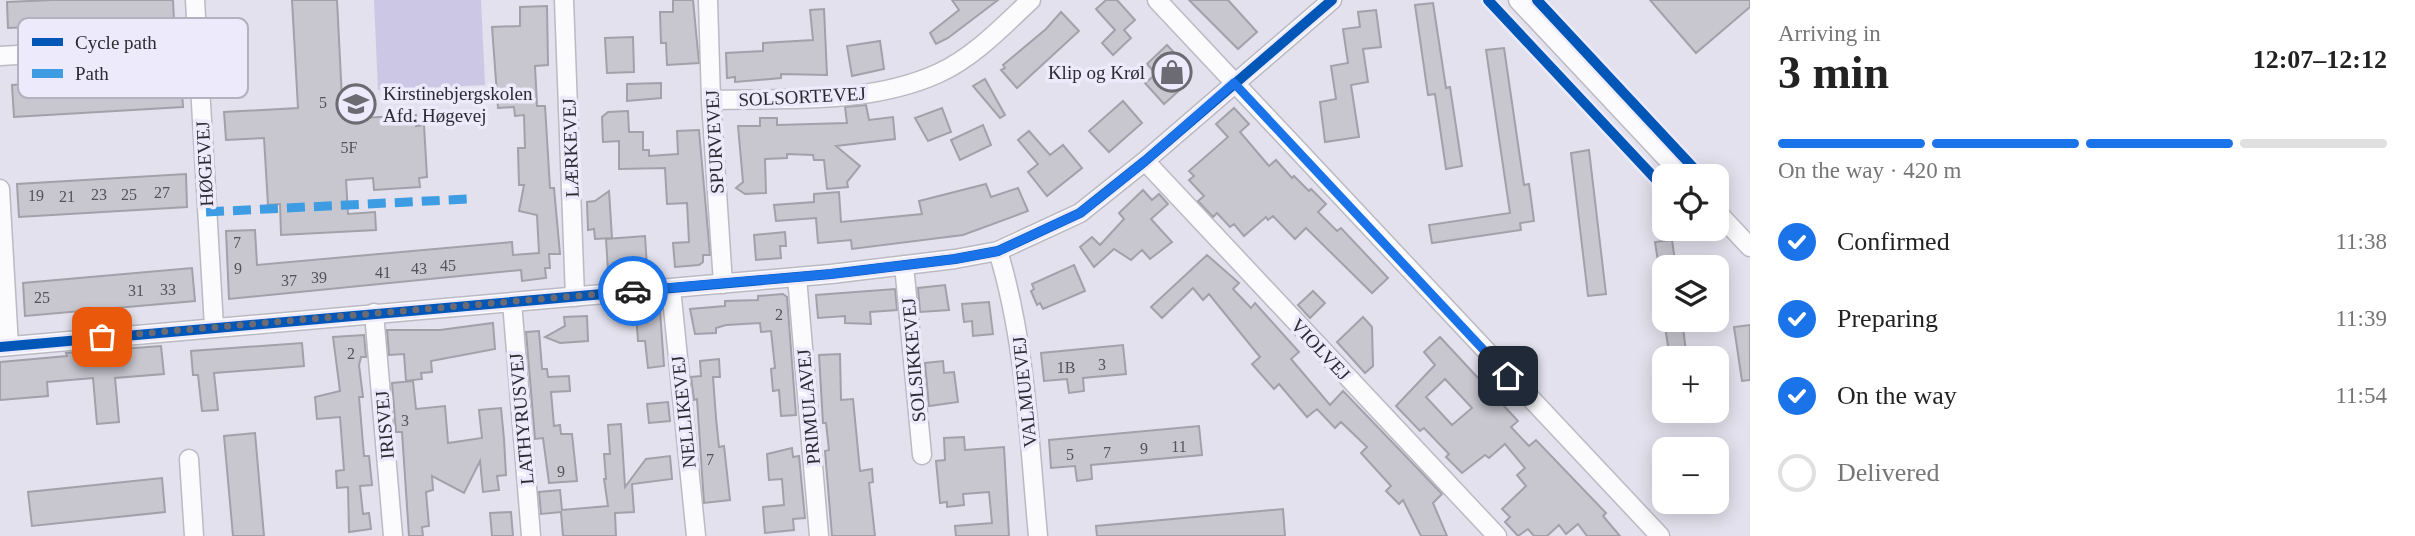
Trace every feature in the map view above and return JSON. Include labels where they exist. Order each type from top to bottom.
[{"type":"street","name":"HØGEVEJ","points":[[195,0],[196,18]]},
{"type":"street","name":"LÆRKEVEJ","points":[[564,0],[575,297]]},
{"type":"street","name":"SPURVEVEJ","points":[[708,0],[711,100],[723,284]]},
{"type":"street","name":"SOLSORTEVEJ","points":[[711,100],[877,93],[940,73],[989,40],[1031,0]]},
{"type":"street","points":[[1157,0],[1660,536]]},
{"type":"street","points":[[0,189],[5,346],[723,284],[904,265],[998,251],[1080,213],[1145,161],[1332,0]]},
{"type":"street","points":[[1518,0],[1672,164]]},
{"type":"street","points":[[0,56],[18,55]]},
{"type":"street","name":"HØGEVEJ","points":[[201,98],[214,327]]},
{"type":"street","name":"VIOLVEJ","points":[[1145,161],[1497,536]]},
{"type":"street","points":[[1729,225],[1750,247]]},
{"type":"street","name":"VALMUEVEJ","points":[[998,251],[1013,299],[1021,353],[1038,536]]},
{"type":"street","name":"SOLSIKKEVEJ","points":[[904,265],[922,455]]},
{"type":"street","name":"PRIMULAVEJ","points":[[797,277],[819,536]]},
{"type":"street","name":"NELLIKEVEJ","points":[[671,288],[696,536]]},
{"type":"street","name":"LATHYRUSVEJ","points":[[512,302],[531,536]]},
{"type":"street","name":"IRISVEJ","points":[[374,313],[393,536]]},
{"type":"street","points":[[189,459],[194,536]]},
{"type":"shaded area","points":[[374,0],[481,0],[485,85],[378,90]]},
{"type":"building","points":[[173,0],[174,18],[18,18],[18,28],[8,28],[7,2]]},
{"type":"building","points":[[292,0],[337,0],[343,119],[416,115],[416,126],[424,125],[427,177],[419,178],[420,187],[374,190],[373,178],[346,180],[348,214],[375,212],[376,230],[281,235],[280,204],[268,205],[264,138],[226,140],[224,112],[298,108]]},
{"type":"building","points":[[673,0],[693,0],[699,63],[667,65],[666,43],[661,43],[660,12],[673,12]]},
{"type":"building","points":[[952,0],[998,0],[936,44],[930,33],[959,10]]},
{"type":"building","points":[[1106,0],[1117,0],[1135,20],[1124,30],[1131,38],[1113,55],[1102,43],[1115,30],[1096,9]]},
{"type":"building","points":[[1189,0],[1228,0],[1257,32],[1238,49]]},
{"type":"building","points":[[1650,0],[1750,0],[1750,7],[1696,53]]},
{"type":"building","points":[[1433,3],[1462,166],[1446,169],[1435,94],[1428,95],[1415,5]]},
{"type":"building","points":[[547,6],[548,65],[535,66],[537,106],[545,106],[550,188],[554,188],[560,254],[549,254],[550,268],[545,268],[546,278],[522,281],[521,270],[229,299],[226,231],[255,230],[257,265],[512,242],[513,255],[539,253],[537,215],[519,211],[524,185],[519,185],[518,148],[525,148],[524,115],[515,116],[514,107],[498,108],[492,27],[520,26],[520,7]]},
{"type":"building","points":[[824,9],[827,75],[781,74],[781,78],[735,82],[735,77],[727,78],[726,53],[763,51],[763,43],[813,40],[810,10]]},
{"type":"building","points":[[1376,10],[1381,47],[1363,49],[1368,82],[1351,85],[1359,137],[1325,142],[1320,102],[1336,99],[1331,66],[1348,63],[1343,29],[1360,27],[1358,12]]},
{"type":"building","points":[[1061,12],[1079,31],[1017,88],[1001,70],[1005,68],[1003,65],[1046,29]]},
{"type":"building","points":[[633,37],[634,72],[607,73],[605,38]]},
{"type":"building","points":[[880,41],[884,69],[852,76],[847,46]]},
{"type":"building","points":[[1167,45],[1185,64],[1183,87],[1164,104],[1145,83],[1156,74],[1147,64]]},
{"type":"building","points":[[1504,48],[1524,185],[1529,184],[1534,221],[1520,223],[1521,230],[1432,243],[1429,225],[1510,213],[1486,50]]},
{"type":"building","points":[[985,79],[1005,115],[1000,118],[973,86]]},
{"type":"building","points":[[661,83],[661,98],[627,101],[627,84]]},
{"type":"building","points":[[12,85],[18,85],[18,98],[182,98],[183,107],[14,117]]},
{"type":"building","points":[[1123,101],[1142,123],[1109,152],[1089,131]]},
{"type":"building","points":[[866,105],[869,120],[893,117],[895,139],[836,146],[860,166],[847,182],[848,187],[827,189],[824,160],[814,160],[813,155],[787,154],[787,158],[765,159],[766,193],[745,194],[736,188],[743,182],[738,126],[760,126],[760,118],[777,118],[777,125],[847,123],[845,107]]},
{"type":"building","points":[[942,108],[951,132],[928,141],[915,118]]},
{"type":"building","points":[[1234,108],[1249,124],[1240,132],[1269,166],[1276,160],[1292,178],[1294,176],[1309,191],[1311,189],[1326,204],[1318,212],[1337,231],[1341,228],[1388,278],[1372,293],[1306,228],[1295,239],[1273,216],[1268,220],[1266,217],[1244,236],[1234,224],[1230,227],[1217,213],[1213,217],[1198,201],[1204,196],[1189,180],[1194,176],[1189,171],[1228,137],[1216,124]]},
{"type":"building","points":[[628,111],[629,132],[643,132],[643,150],[649,150],[649,156],[678,154],[677,131],[699,130],[710,255],[703,255],[703,262],[699,265],[675,267],[673,243],[689,242],[687,203],[667,204],[665,168],[619,169],[619,141],[603,142],[602,117],[608,112]]},
{"type":"building","points":[[983,125],[991,145],[960,160],[951,140]]},
{"type":"building","points":[[1029,131],[1050,155],[1063,145],[1082,168],[1047,196],[1028,172],[1038,164],[1018,140]]},
{"type":"building","points":[[1589,150],[1606,294],[1588,296],[1571,153]]},
{"type":"building","points":[[186,174],[187,207],[19,217],[17,184]]},
{"type":"building","points":[[986,184],[991,197],[1018,188],[1028,211],[963,235],[852,249],[851,240],[818,243],[816,218],[776,221],[774,205],[814,202],[814,194],[839,192],[841,222],[922,214],[919,201]]},
{"type":"building","points":[[1143,190],[1152,200],[1159,194],[1168,204],[1151,219],[1172,242],[1150,259],[1142,250],[1131,260],[1114,249],[1094,267],[1080,247],[1092,237],[1100,245],[1124,219],[1119,213]]},
{"type":"building","points":[[609,191],[612,238],[595,239],[594,229],[588,230],[587,202],[595,201]]},
{"type":"building","points":[[785,232],[786,246],[780,246],[781,258],[756,260],[754,235]]},
{"type":"building","points":[[645,236],[647,267],[632,267],[630,271],[608,271],[606,239]]},
{"type":"building","points":[[1672,241],[1674,255],[1657,255],[1655,242]]},
{"type":"building","points":[[1207,255],[1239,283],[1233,289],[1251,308],[1255,303],[1299,352],[1291,359],[1330,405],[1343,391],[1442,494],[1433,503],[1447,536],[1421,536],[1403,500],[1399,504],[1386,491],[1391,486],[1361,453],[1367,447],[1341,422],[1335,428],[1317,409],[1307,417],[1279,384],[1274,389],[1252,364],[1260,357],[1209,294],[1203,300],[1193,288],[1162,318],[1151,307]]},
{"type":"building","points":[[1074,265],[1085,291],[1043,309],[1040,303],[1037,305],[1031,291],[1034,289],[1032,284]]},
{"type":"building","points":[[192,268],[195,301],[25,316],[23,283]]},
{"type":"building","points":[[945,285],[949,310],[920,312],[918,288]]},
{"type":"building","points":[[895,289],[897,310],[870,312],[871,324],[845,323],[845,316],[818,318],[816,295]]},
{"type":"building","points":[[1313,291],[1325,303],[1310,318],[1298,305]]},
{"type":"building","points":[[783,294],[787,297],[796,415],[781,416],[779,390],[773,391],[771,369],[775,368],[771,331],[761,332],[760,323],[726,325],[716,328],[716,333],[695,334],[690,309],[725,306],[725,301],[758,300],[758,296]]},
{"type":"building","points":[[989,302],[993,334],[973,336],[972,321],[964,322],[962,304]]},
{"type":"building","points":[[660,311],[664,366],[648,368],[645,341],[638,341],[636,313]]},
{"type":"building","points":[[587,316],[588,341],[560,343],[545,337],[565,326],[564,317]]},
{"type":"building","points":[[1363,317],[1372,327],[1373,366],[1365,373],[1337,342]]},
{"type":"building","points":[[493,323],[495,349],[431,361],[432,372],[421,373],[422,379],[406,381],[404,354],[389,355],[387,330],[440,330]]},
{"type":"building","points":[[1750,325],[1750,380],[1742,381],[1734,327]]},
{"type":"building","points":[[539,331],[542,369],[547,369],[548,377],[569,376],[570,391],[551,392],[554,426],[560,425],[561,434],[572,434],[577,481],[549,483],[543,438],[535,439],[526,332]]},
{"type":"building","points":[[1666,332],[1684,332],[1685,346],[1668,346]]},
{"type":"building","points":[[364,335],[366,357],[361,357],[359,365],[363,397],[359,397],[364,456],[369,456],[372,485],[360,486],[363,514],[369,513],[371,529],[349,532],[348,487],[337,488],[336,471],[344,470],[340,417],[317,419],[315,397],[340,391],[333,337]]},
{"type":"building","points":[[1440,337],[1518,421],[1511,427],[1529,446],[1536,440],[1606,513],[1603,516],[1620,536],[1587,536],[1578,524],[1566,534],[1559,525],[1547,536],[1534,536],[1528,529],[1518,536],[1505,522],[1510,517],[1502,509],[1526,486],[1517,475],[1525,468],[1505,444],[1489,458],[1485,455],[1462,473],[1446,457],[1449,454],[1424,428],[1420,431],[1396,406],[1435,365],[1424,352]],"holes":[[[1445,379],[1472,408],[1452,425],[1426,397]]]},
{"type":"building","points":[[302,343],[304,366],[214,373],[218,410],[202,411],[198,375],[193,375],[191,351]]},
{"type":"building","points":[[1123,345],[1126,374],[1083,378],[1084,391],[1069,393],[1067,379],[1044,381],[1041,353]]},
{"type":"building","points":[[161,346],[164,374],[115,378],[119,422],[97,424],[93,378],[47,382],[48,396],[0,400],[0,362],[67,356],[66,353]]},
{"type":"building","points":[[840,354],[841,400],[853,399],[860,471],[872,469],[873,482],[869,483],[875,536],[832,536],[825,451],[829,450],[826,423],[823,423],[819,355]]},
{"type":"building","points":[[719,359],[720,377],[713,377],[716,418],[719,447],[724,446],[730,500],[704,503],[697,399],[694,400],[691,377],[701,376],[700,361]]},
{"type":"building","points":[[943,361],[944,373],[954,372],[958,402],[929,406],[925,363]]},
{"type":"building","points":[[413,381],[416,409],[445,406],[448,443],[482,438],[479,410],[501,408],[504,439],[506,475],[497,476],[499,490],[483,492],[480,461],[464,493],[432,476],[433,490],[426,492],[429,526],[422,527],[423,536],[409,536],[402,432],[396,432],[392,383]]},
{"type":"building","points":[[668,402],[670,421],[649,423],[647,404]]},
{"type":"building","points":[[621,424],[625,487],[646,459],[670,456],[672,479],[632,484],[634,512],[615,513],[616,536],[563,536],[561,512],[541,514],[539,492],[560,490],[562,510],[608,506],[604,454],[610,454],[608,425]]},
{"type":"building","points":[[1199,426],[1202,455],[1091,465],[1092,479],[1077,481],[1075,466],[1051,468],[1049,440]]},
{"type":"building","points":[[255,433],[264,536],[233,536],[224,436]]},
{"type":"building","points":[[964,437],[965,450],[1004,447],[1009,536],[956,536],[955,526],[992,523],[989,492],[963,494],[964,505],[947,507],[947,502],[940,503],[936,461],[945,460],[944,438]]},
{"type":"building","points":[[792,448],[793,457],[799,456],[805,518],[793,519],[794,530],[765,533],[763,507],[784,505],[782,479],[769,480],[767,454]]},
{"type":"building","points":[[162,478],[165,512],[32,526],[28,492]]},
{"type":"building","points":[[1283,509],[1285,536],[1097,536],[1096,526]]},
{"type":"building","points":[[511,512],[513,536],[492,536],[490,513]]},
{"type":"marked path","points":[[206,212],[468,199]]},
{"type":"cycle path","points":[[0,347],[831,274],[998,251],[1080,213],[1145,161],[1332,0]]},
{"type":"cycle path","points":[[1488,0],[1652,175]]},
{"type":"cycle path","points":[[1537,0],[1690,164]]},
{"type":"way so far","points":[[102,337],[633,291]]},
{"type":"place","name":"Klip og Krøl","points":[[1172,72]]},
{"type":"place","name":"Kirstinebjergskolen Afd. Høgevej","points":[[356,104]]},
{"type":"route","points":[[633,291],[831,274],[998,251],[1080,213],[1145,161],[1234,83],[1508,376]]}]
